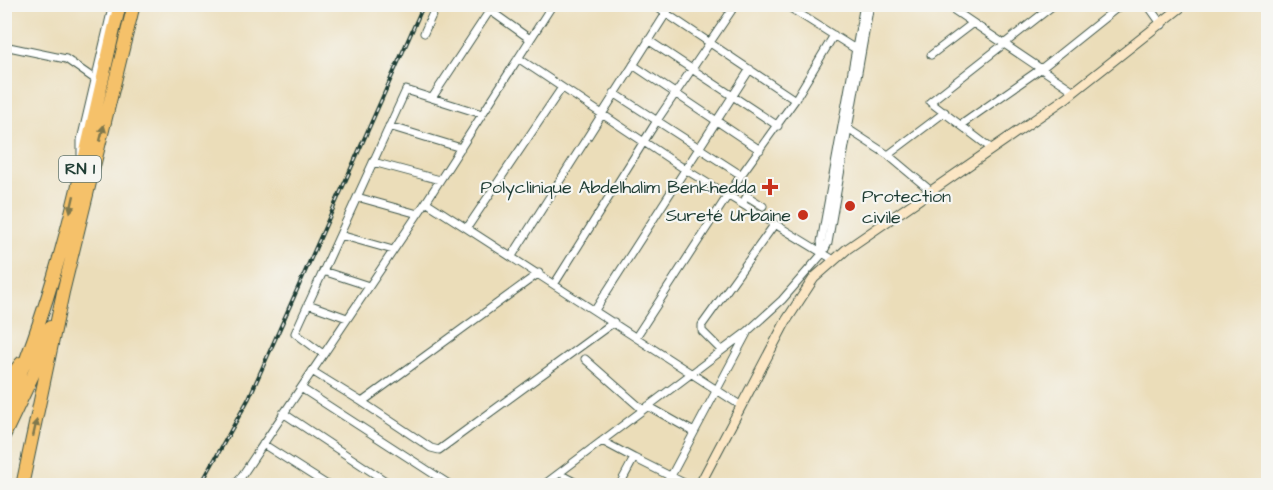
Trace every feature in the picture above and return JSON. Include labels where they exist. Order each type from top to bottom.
[{"type":"highway","name":"RN 1","points":[[4,385],[24,359],[36,333],[60,257],[120,4]]},
{"type":"highway","name":"RN 1","points":[[22,486],[63,292],[134,4]]},
{"type":"highway","points":[[4,436],[33,375],[63,292]]},
{"type":"highway","points":[[4,413],[26,365],[36,333]]},
{"type":"street","points":[[82,164],[81,140],[113,4]]},
{"type":"street","points":[[424,33],[437,4]]},
{"type":"street","points":[[481,4],[492,7],[530,39]]},
{"type":"street","points":[[235,486],[426,202],[553,4]]},
{"type":"street","points":[[652,4],[795,99]]},
{"type":"street","points":[[512,256],[672,4]]},
{"type":"street","points":[[555,284],[657,119],[733,8],[720,4]]},
{"type":"street","points":[[784,4],[858,51]]},
{"type":"street","points":[[542,486],[748,331],[782,300],[823,253],[828,243],[848,129],[864,4]]},
{"type":"street","points":[[823,253],[821,242],[858,51],[870,4]]},
{"type":"street","points":[[945,4],[1074,91]]},
{"type":"street","points":[[993,149],[930,102],[1055,4]]},
{"type":"street","points":[[962,124],[1042,68],[1122,4]]},
{"type":"street","points":[[1147,4],[1162,25]]},
{"type":"street","points":[[699,486],[740,405],[805,289],[834,260],[1074,91],[1162,25],[1181,6]]},
{"type":"street","points":[[432,98],[492,7]]},
{"type":"street","points":[[932,55],[973,23]]},
{"type":"street","points":[[636,337],[741,175],[778,126],[834,35]]},
{"type":"street","points":[[648,40],[778,126]]},
{"type":"street","points":[[4,46],[66,59],[96,80]]},
{"type":"street","points":[[518,58],[561,89],[602,113],[728,197],[834,260]]},
{"type":"street","points":[[633,65],[674,95],[760,150]]},
{"type":"street","points":[[596,310],[750,69]]},
{"type":"street","points":[[467,228],[561,89]]},
{"type":"street","points":[[323,354],[295,333],[406,90],[482,114]]},
{"type":"street","points":[[614,93],[741,175]]},
{"type":"street","points":[[888,155],[945,112]]},
{"type":"street","points":[[389,126],[461,148]]},
{"type":"street","points":[[848,129],[888,155],[931,191]]},
{"type":"street","points":[[373,162],[440,180]]},
{"type":"street","points":[[741,204],[747,196],[763,206]]},
{"type":"street","points":[[357,197],[418,214]]},
{"type":"street","points":[[426,202],[740,405]]},
{"type":"street","points":[[721,350],[702,331],[702,325],[774,225]]},
{"type":"street","points":[[340,235],[393,250]]},
{"type":"street","points":[[323,271],[369,286]]},
{"type":"street","points":[[362,402],[539,273]]},
{"type":"street","points":[[308,304],[347,318]]},
{"type":"street","points":[[312,371],[431,448],[439,450],[614,322]]},
{"type":"street","points":[[671,476],[748,331]]},
{"type":"street","points":[[585,359],[646,408],[694,432]]},
{"type":"street","points":[[301,388],[452,486]]},
{"type":"street","points":[[284,413],[393,486]]},
{"type":"street","points":[[602,441],[690,486]]},
{"type":"street","points":[[263,444],[329,486]]},
{"type":"street","points":[[619,486],[634,458]]},
{"type":"street","points":[[566,477],[582,486]]},
{"type":"railway","points":[[200,486],[249,398],[424,4]]},
{"type":"place","name":"Polyclinique Abdelhalim Benkhedda","points":[[770,187]]},
{"type":"place","name":"Protection civile","points":[[850,206]]},
{"type":"place","name":"Sureté Urbaine","points":[[803,215]]}]
